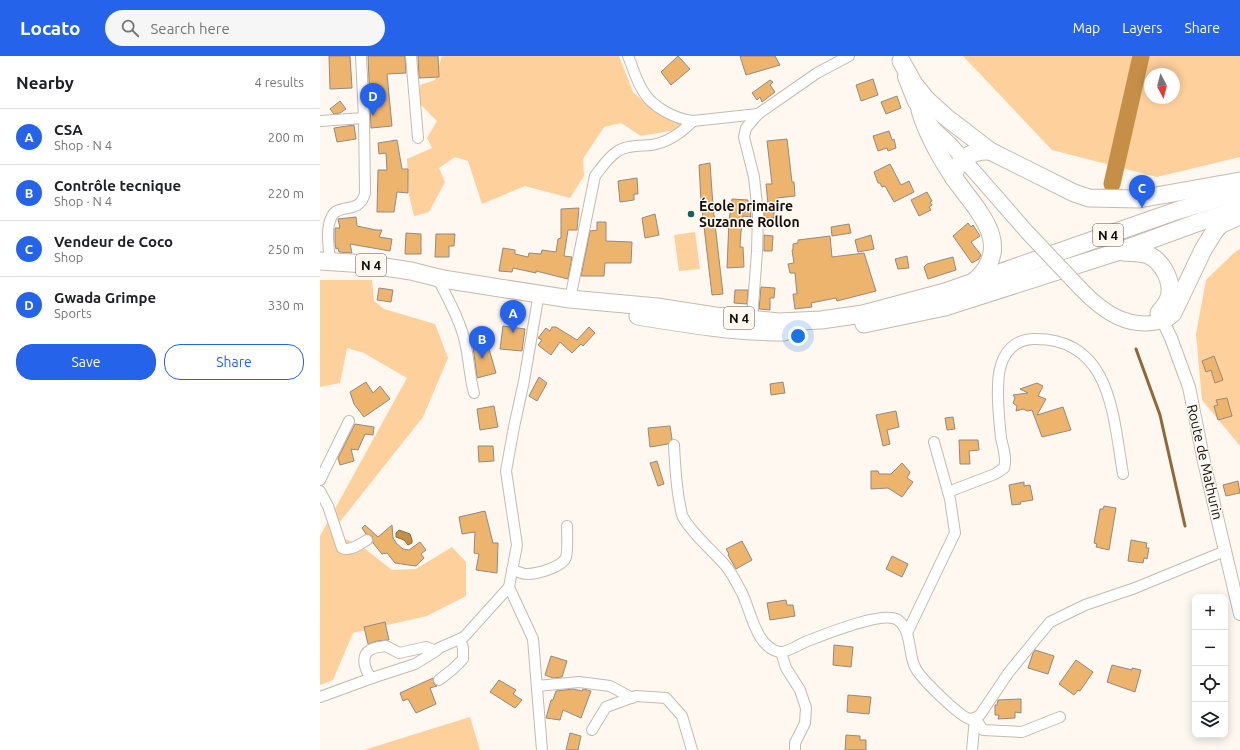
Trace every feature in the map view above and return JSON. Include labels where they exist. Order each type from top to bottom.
[{"type":"highway","points":[[900,59],[917,89],[938,110],[990,151],[1051,183],[1074,193],[1089,198],[1139,199],[1240,181]]},
{"type":"highway","points":[[920,110],[928,134],[953,177],[983,218],[992,239],[992,256],[983,274],[976,280]]},
{"type":"highway","points":[[953,177],[955,170],[963,159],[969,154],[976,151],[990,151]]},
{"type":"highway","name":"N 4","points":[[323,262],[365,264],[411,271],[443,279],[570,299],[657,307],[716,316],[779,322],[821,320],[863,314],[945,292],[1176,211],[1240,192]]},
{"type":"highway","name":"N 4","points":[[323,262],[330,265],[684,324],[755,332],[825,330],[892,319],[945,307],[1116,252],[1240,209]]},
{"type":"highway","points":[[1161,318],[1173,313],[1203,250],[1214,232],[1220,225],[1240,216]]},
{"type":"highway","points":[[1116,252],[1142,253],[1150,255],[1161,266],[1167,276],[1169,288],[1169,299],[1161,318]]},
{"type":"main road","points":[[900,59],[907,83],[915,102],[934,129],[951,145],[1081,289],[1102,309],[1127,322],[1140,324],[1161,318]]},
{"type":"main road","points":[[938,110],[951,145]]},
{"type":"street","points":[[323,262],[324,228],[334,212],[361,204],[364,199],[364,118],[361,56]]},
{"type":"street","points":[[411,56],[418,138]]},
{"type":"street","points":[[628,56],[640,85],[648,98],[670,114],[693,121],[758,114]]},
{"type":"street","points":[[752,319],[758,252],[758,214],[754,177],[744,138],[746,128],[758,114],[817,73],[849,56]]},
{"type":"street","points":[[320,122],[364,118]]},
{"type":"street","points":[[570,299],[598,172],[617,151],[628,147],[653,145],[666,141],[683,131],[693,121]]},
{"type":"street","points":[[440,283],[453,309],[464,338],[474,394]]},
{"type":"street","points":[[320,698],[414,664],[464,637],[509,587],[517,545],[506,471],[524,381],[538,299]]},
{"type":"street","name":"Route de Mathurin","points":[[1161,318],[1171,338],[1188,387],[1240,614]]},
{"type":"street","points":[[948,492],[995,474],[1004,468],[1005,457],[1001,437],[998,382],[1001,365],[1008,349],[1022,340],[1047,339],[1069,345],[1085,355],[1096,369],[1105,388],[1111,410],[1123,474]]},
{"type":"street","points":[[320,480],[349,421]]},
{"type":"street","points":[[907,633],[955,533],[948,492],[934,442]]},
{"type":"street","points":[[674,445],[677,491],[683,517],[696,534],[726,566],[743,594],[757,632],[768,646],[781,652],[832,631],[873,620],[893,618],[898,620],[907,633],[915,669],[922,678],[957,710],[971,719],[980,715],[1009,672],[1050,622],[1085,605],[1135,588],[1225,551]]},
{"type":"street","points":[[320,491],[328,506],[342,548],[345,550],[351,549],[367,540]]},
{"type":"street","points":[[512,570],[526,574],[549,569],[561,564],[566,557],[568,526]]},
{"type":"street","points":[[509,587],[533,639],[542,750]]},
{"type":"street","points":[[439,680],[453,670],[463,659],[464,648],[460,639]]},
{"type":"street","points":[[372,678],[366,670],[364,661],[366,654],[370,650],[386,646],[399,653],[426,648],[436,651]]},
{"type":"street","points":[[781,652],[786,668],[800,690],[806,708],[805,723],[795,744],[795,750]]},
{"type":"street","points":[[537,686],[579,682],[610,686],[632,698]]},
{"type":"street","points":[[592,730],[606,707],[636,696],[666,698],[682,716],[692,750]]},
{"type":"street","points":[[975,718],[983,730],[1022,732],[1060,717]]},
{"type":"street","points":[[972,750],[975,718]]},
{"type":"shaded area","points":[[442,56],[619,56],[633,92],[654,111],[684,124],[681,129],[641,136],[621,123],[604,127],[583,159],[584,176],[570,198],[525,186],[482,204],[468,161],[455,157],[439,168],[445,182],[429,212],[414,216],[409,195],[407,159],[432,148],[427,138],[437,121],[420,104],[420,85],[435,80]]},
{"type":"shaded area","points":[[963,56],[1240,56],[1240,157],[1157,177],[1052,150]]},
{"type":"shaded area","points":[[695,232],[700,269],[679,271],[674,235]]},
{"type":"shaded area","points":[[1240,249],[1240,446],[1202,400],[1196,334],[1206,280]]},
{"type":"shaded area","points":[[320,280],[372,280],[374,301],[384,309],[435,324],[448,358],[423,417],[331,533],[360,545],[392,570],[416,569],[452,547],[466,562],[466,596],[427,616],[353,633],[333,680],[320,685],[320,536],[407,378],[364,353],[347,348],[340,383],[320,387]]},
{"type":"shaded area","points":[[399,530],[410,534],[412,543],[408,545],[404,540],[396,537],[396,533]]},
{"type":"shaded area","points":[[470,717],[480,750],[364,750]]},
{"type":"building","points":[[329,56],[350,56],[352,88],[330,89]]},
{"type":"building","points":[[368,56],[405,56],[406,73],[387,74],[392,126],[371,128]]},
{"type":"building","points":[[418,56],[438,56],[439,77],[419,78]]},
{"type":"building","points":[[678,56],[690,69],[671,85],[661,72]]},
{"type":"building","points":[[740,56],[775,56],[780,65],[746,75]]},
{"type":"building","points":[[873,79],[878,95],[861,101],[856,85]]},
{"type":"building","points":[[770,80],[773,82],[770,85],[775,92],[762,102],[760,97],[757,100],[752,93]]},
{"type":"building","points":[[897,96],[901,108],[886,114],[881,102]]},
{"type":"building","points":[[340,101],[346,109],[340,113],[334,114],[330,109]]},
{"type":"building","points":[[354,125],[356,139],[337,142],[334,128]]},
{"type":"building","points":[[889,131],[892,140],[894,139],[896,148],[888,151],[887,148],[878,151],[873,136]]},
{"type":"building","points":[[787,139],[795,196],[777,198],[777,207],[774,208],[774,218],[764,218],[763,204],[768,204],[766,184],[772,184],[767,141]]},
{"type":"building","points":[[397,140],[402,169],[408,169],[408,193],[397,192],[394,212],[377,212],[378,170],[387,170],[386,153],[379,154],[378,143]]},
{"type":"building","points":[[710,163],[713,206],[723,294],[712,295],[701,201],[699,165]]},
{"type":"building","points":[[890,164],[901,185],[909,181],[914,192],[894,202],[885,186],[882,187],[880,183],[878,183],[874,172]]},
{"type":"building","points":[[637,178],[638,194],[634,194],[634,200],[620,202],[618,181]]},
{"type":"building","points":[[927,192],[932,201],[930,202],[932,205],[929,207],[931,210],[919,216],[911,200]]},
{"type":"building","points":[[732,199],[748,200],[748,203],[750,203],[751,217],[743,216],[740,247],[743,247],[744,267],[727,268],[729,221]]},
{"type":"building","points":[[579,208],[577,230],[568,230],[564,256],[572,257],[568,279],[536,271],[536,273],[513,268],[512,272],[499,271],[503,248],[515,250],[515,254],[528,257],[529,253],[541,254],[542,250],[556,252],[558,239],[561,238],[561,209]]},
{"type":"building","points":[[655,214],[659,235],[645,238],[642,218]]},
{"type":"building","points":[[356,217],[357,226],[382,230],[379,237],[392,239],[390,251],[350,244],[352,253],[339,252],[338,248],[336,249],[335,228],[340,228],[338,219]]},
{"type":"building","points":[[597,222],[606,222],[606,241],[632,242],[631,263],[605,263],[604,276],[581,276],[590,231],[597,230]]},
{"type":"building","points":[[968,223],[971,227],[973,225],[980,236],[971,242],[981,255],[979,259],[972,263],[953,236]]},
{"type":"building","points":[[849,224],[851,233],[832,236],[831,227]]},
{"type":"building","points":[[406,233],[421,234],[421,254],[405,254]]},
{"type":"building","points":[[436,234],[455,234],[454,246],[449,246],[449,257],[435,257]]},
{"type":"building","points":[[764,235],[773,236],[772,251],[764,251]]},
{"type":"building","points":[[871,235],[874,249],[858,252],[855,240]]},
{"type":"building","points":[[830,236],[832,257],[864,253],[876,291],[837,301],[836,298],[811,303],[812,307],[795,309],[793,294],[797,294],[795,273],[790,273],[788,264],[794,263],[792,250],[793,244],[798,243],[798,240]]},
{"type":"building","points":[[907,256],[909,268],[898,269],[895,259]]},
{"type":"building","points":[[953,257],[956,270],[928,279],[924,267],[927,264]]},
{"type":"building","points":[[761,287],[775,288],[774,298],[770,298],[770,310],[759,309]]},
{"type":"building","points":[[379,288],[393,290],[391,302],[377,300]]},
{"type":"building","points":[[735,290],[748,290],[747,304],[734,303]]},
{"type":"building","points":[[503,326],[525,329],[522,351],[500,349]]},
{"type":"building","points":[[552,327],[556,327],[577,340],[589,327],[595,333],[583,346],[581,344],[572,353],[560,342],[551,355],[538,345],[542,340],[538,338],[546,328],[550,331]]},
{"type":"building","points":[[487,342],[496,373],[477,378],[473,346]]},
{"type":"building","points":[[1214,356],[1223,380],[1215,383],[1211,370],[1206,372],[1202,361]]},
{"type":"building","points":[[539,377],[547,383],[537,401],[529,396]]},
{"type":"building","points":[[366,382],[373,393],[380,386],[390,399],[364,417],[354,404],[350,392]]},
{"type":"building","points":[[783,382],[785,393],[771,395],[770,384]]},
{"type":"building","points":[[1037,383],[1043,386],[1038,396],[1046,399],[1037,415],[1063,407],[1071,430],[1042,437],[1032,410],[1027,411],[1023,409],[1016,411],[1017,406],[1013,403],[1015,398],[1013,395],[1028,393],[1020,389]]},
{"type":"building","points":[[1227,398],[1232,416],[1218,420],[1214,406],[1218,405],[1216,400]]},
{"type":"building","points":[[494,406],[498,427],[480,430],[477,409]]},
{"type":"building","points":[[896,411],[899,427],[887,430],[890,444],[883,446],[876,415]]},
{"type":"building","points":[[953,417],[955,429],[947,430],[945,418]]},
{"type":"building","points":[[355,424],[374,427],[373,435],[365,434],[358,450],[351,449],[354,461],[340,465],[338,458]]},
{"type":"building","points":[[670,426],[672,439],[668,444],[650,447],[648,428]]},
{"type":"building","points":[[959,440],[978,440],[979,450],[969,451],[970,464],[960,464]]},
{"type":"building","points":[[478,446],[493,446],[494,461],[479,462]]},
{"type":"building","points":[[657,461],[664,484],[658,486],[650,463]]},
{"type":"building","points":[[902,463],[910,472],[907,478],[913,482],[902,497],[888,488],[871,489],[871,471],[878,471],[879,474],[891,474]]},
{"type":"building","points":[[1238,481],[1240,493],[1226,496],[1223,485]]},
{"type":"building","points":[[1024,482],[1024,486],[1030,485],[1033,500],[1012,505],[1009,485]]},
{"type":"building","points":[[1104,506],[1116,508],[1109,550],[1096,547],[1097,544],[1094,543],[1100,509],[1103,509]]},
{"type":"building","points":[[485,511],[493,543],[498,543],[497,573],[476,570],[479,554],[474,553],[475,532],[462,534],[459,517]]},
{"type":"building","points":[[365,525],[378,537],[392,525],[393,538],[397,544],[403,549],[409,550],[420,542],[426,550],[421,554],[424,558],[416,566],[395,563],[387,553],[382,554],[373,543],[372,536],[366,534],[362,528]]},
{"type":"building","points":[[1131,540],[1147,543],[1146,548],[1149,548],[1147,559],[1144,558],[1143,563],[1128,561]]},
{"type":"building","points":[[742,541],[752,560],[736,569],[726,549]]},
{"type":"building","points":[[892,556],[908,564],[902,577],[886,569]]},
{"type":"building","points":[[786,600],[787,605],[793,605],[795,616],[770,620],[767,603]]},
{"type":"building","points":[[385,622],[389,640],[377,641],[368,644],[364,627]]},
{"type":"building","points":[[834,645],[853,647],[851,667],[833,665]]},
{"type":"building","points":[[1035,650],[1054,656],[1048,674],[1028,668]]},
{"type":"building","points":[[551,656],[567,661],[562,677],[553,678],[545,675]]},
{"type":"building","points":[[1076,660],[1093,672],[1080,691],[1078,690],[1074,695],[1059,684]]},
{"type":"building","points":[[1112,665],[1132,670],[1132,668],[1141,670],[1135,692],[1107,682]]},
{"type":"building","points":[[433,678],[434,684],[437,686],[430,688],[436,704],[416,713],[408,699],[403,701],[400,693]]},
{"type":"building","points":[[499,680],[516,690],[513,694],[522,700],[515,708],[490,692]]},
{"type":"building","points":[[573,689],[591,691],[581,718],[563,710],[560,720],[546,718],[551,700],[553,700],[556,691]]},
{"type":"building","points":[[848,695],[871,697],[869,714],[847,712]]},
{"type":"building","points":[[1021,699],[1021,713],[1015,712],[1015,718],[998,719],[999,715],[995,715],[995,705],[997,705],[998,700]]},
{"type":"building","points":[[570,733],[581,736],[578,750],[566,750]]},
{"type":"building","points":[[846,735],[860,736],[860,740],[866,740],[866,750],[845,750]]},
{"type":"waterway","points":[[1112,184],[1141,56]]},
{"type":"waterway","points":[[1136,349],[1160,415],[1185,526]]},
{"type":"place","name":"Gwada Grimpe","points":[[373,116]]},
{"type":"place","name":"Vendeur de Coco","points":[[1142,208]]},
{"type":"place","name":"École primaire Suzanne Rollon","points":[[691,214]]},
{"type":"place","name":"CSA","points":[[513,333]]},
{"type":"place","name":"Contrôle tecnique","points":[[482,359]]}]
